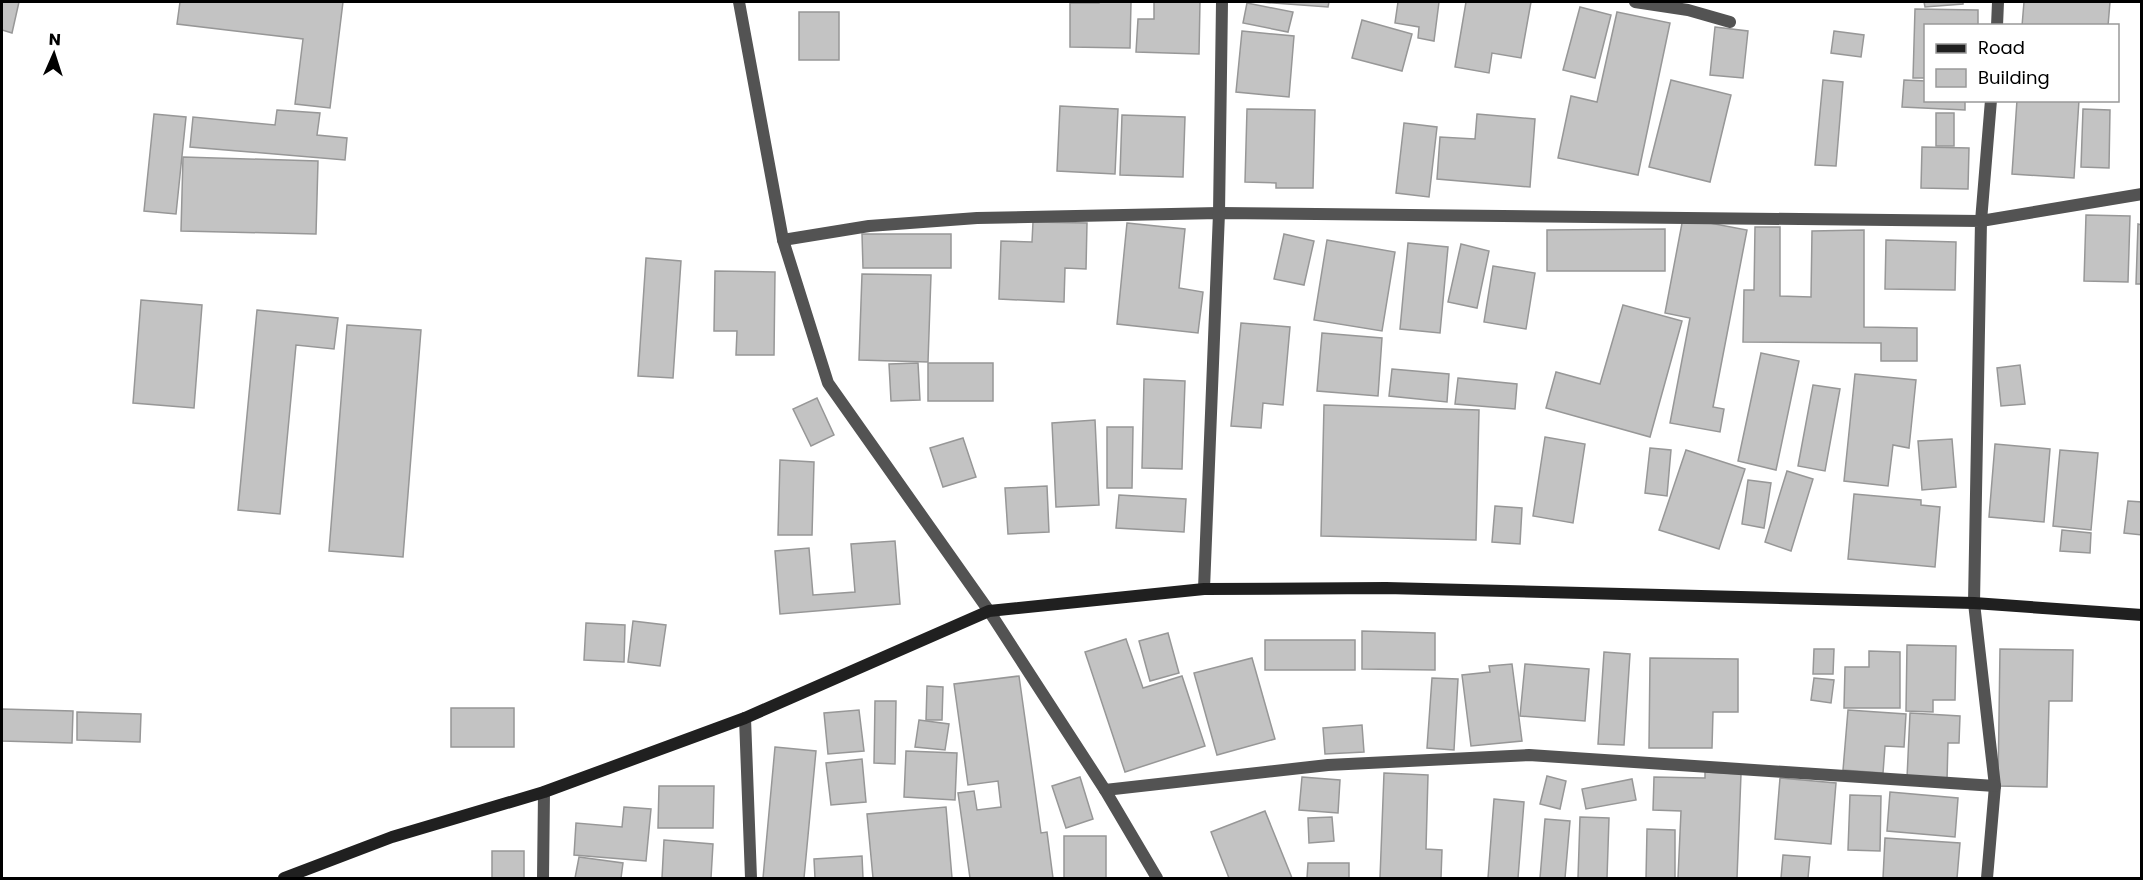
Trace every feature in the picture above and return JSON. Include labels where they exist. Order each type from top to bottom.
[{"type":"main road","points":[[284,879],[392,837],[544,792],[745,718],[989,611],[1204,589],[1386,588],[1974,603],[2142,615]]},
{"type":"street","points":[[739,2],[783,240],[828,383],[989,611],[1105,790],[1157,879]]},
{"type":"street","points":[[1204,589],[1219,213],[1222,2]]},
{"type":"street","points":[[1635,2],[1688,10],[1730,22]]},
{"type":"street","points":[[1996,24],[1998,2]]},
{"type":"street","points":[[1987,879],[1995,786],[1974,603],[1981,221],[1990,102]]},
{"type":"street","points":[[783,240],[869,226],[977,218],[1219,213],[1981,221],[2142,194]]},
{"type":"street","points":[[745,718],[751,879]]},
{"type":"street","points":[[1105,790],[1328,765],[1529,755],[1995,786]]},
{"type":"street","points":[[543,879],[544,792]]},
{"type":"building","points":[[2,2],[19,2],[12,33],[2,30]]},
{"type":"building","points":[[180,2],[343,2],[330,108],[295,104],[303,39],[177,24]]},
{"type":"building","points":[[1131,2],[1130,48],[1070,47],[1070,3]]},
{"type":"building","points":[[1154,2],[1200,2],[1199,54],[1136,52],[1138,19],[1154,19]]},
{"type":"building","points":[[1259,2],[1329,2],[1328,7]]},
{"type":"building","points":[[1398,2],[1439,2],[1434,41],[1418,38],[1419,27],[1395,23]]},
{"type":"building","points":[[1466,2],[1531,2],[1521,58],[1492,53],[1489,73],[1455,67]]},
{"type":"building","points":[[1924,2],[1963,2],[1963,4],[1925,7]]},
{"type":"building","points":[[2024,2],[2110,2],[2108,24],[2022,24]]},
{"type":"building","points":[[1247,3],[1293,12],[1288,32],[1243,23]]},
{"type":"building","points":[[1580,7],[1611,15],[1595,78],[1563,70]]},
{"type":"building","points":[[1915,9],[1978,10],[1978,24],[1924,24],[1924,78],[1913,78]]},
{"type":"building","points":[[799,12],[839,12],[839,60],[799,60]]},
{"type":"building","points":[[1617,12],[1670,23],[1638,175],[1558,158],[1571,96],[1597,102]]},
{"type":"building","points":[[1362,20],[1412,34],[1402,71],[1352,58]]},
{"type":"building","points":[[1715,27],[1748,31],[1743,78],[1710,75]]},
{"type":"building","points":[[1242,31],[1294,36],[1289,97],[1236,92]]},
{"type":"building","points":[[1834,31],[1864,35],[1861,57],[1831,53]]},
{"type":"building","points":[[1671,80],[1731,95],[1710,182],[1649,167]]},
{"type":"building","points":[[1823,80],[1843,82],[1836,166],[1815,165]]},
{"type":"building","points":[[1904,80],[1924,81],[1924,102],[1965,102],[1965,110],[1902,107]]},
{"type":"building","points":[[2017,102],[2079,102],[2074,178],[2012,174]]},
{"type":"building","points":[[1060,106],[1118,109],[1115,174],[1057,171]]},
{"type":"building","points":[[1247,109],[1315,110],[1313,188],[1276,188],[1276,183],[1245,182]]},
{"type":"building","points":[[2083,109],[2110,110],[2109,168],[2081,167]]},
{"type":"building","points":[[277,110],[320,113],[317,135],[347,138],[345,160],[190,147],[193,117],[275,125]]},
{"type":"building","points":[[1936,113],[1954,113],[1954,146],[1936,146]]},
{"type":"building","points":[[154,114],[186,117],[176,214],[144,211]]},
{"type":"building","points":[[1477,114],[1535,119],[1530,187],[1437,179],[1440,137],[1475,139]]},
{"type":"building","points":[[1122,115],[1185,117],[1183,177],[1120,175]]},
{"type":"building","points":[[1404,123],[1437,127],[1429,197],[1396,193]]},
{"type":"building","points":[[1922,147],[1969,148],[1968,189],[1921,188]]},
{"type":"building","points":[[183,157],[318,161],[316,234],[181,231]]},
{"type":"building","points":[[2086,215],[2130,216],[2128,282],[2084,281]]},
{"type":"building","points":[[1683,218],[1747,230],[1713,407],[1724,409],[1720,432],[1670,423],[1690,318],[1665,313]]},
{"type":"building","points":[[1033,222],[1087,223],[1086,269],[1065,268],[1064,302],[999,299],[1001,241],[1032,242]]},
{"type":"building","points":[[1127,223],[1185,229],[1179,288],[1203,292],[1198,333],[1117,324]]},
{"type":"building","points":[[2138,224],[2142,225],[2142,284],[2136,284]]},
{"type":"building","points":[[1755,227],[1780,227],[1780,296],[1811,297],[1812,231],[1864,230],[1864,327],[1917,328],[1917,361],[1881,361],[1881,343],[1743,342],[1744,290],[1754,290]]},
{"type":"building","points":[[1665,229],[1665,271],[1547,271],[1547,230]]},
{"type":"building","points":[[862,234],[951,234],[951,268],[863,268]]},
{"type":"building","points":[[1284,234],[1314,241],[1304,285],[1274,279]]},
{"type":"building","points":[[1327,240],[1395,252],[1382,331],[1314,320]]},
{"type":"building","points":[[1886,240],[1956,242],[1955,290],[1885,289]]},
{"type":"building","points":[[1408,243],[1448,247],[1440,333],[1400,329]]},
{"type":"building","points":[[1461,244],[1489,251],[1477,308],[1448,302]]},
{"type":"building","points":[[646,258],[681,261],[673,378],[638,376]]},
{"type":"building","points":[[1493,266],[1535,273],[1526,329],[1484,322]]},
{"type":"building","points":[[715,271],[775,272],[774,355],[736,355],[737,331],[714,331]]},
{"type":"building","points":[[862,274],[931,275],[928,362],[859,360]]},
{"type":"building","points":[[141,300],[202,305],[194,408],[133,403]]},
{"type":"building","points":[[1623,305],[1682,321],[1650,437],[1546,408],[1556,372],[1600,384]]},
{"type":"building","points":[[257,310],[338,318],[334,349],[296,345],[280,514],[238,510]]},
{"type":"building","points":[[1241,323],[1290,327],[1283,405],[1263,403],[1261,428],[1231,426]]},
{"type":"building","points":[[347,325],[421,330],[403,557],[329,551]]},
{"type":"building","points":[[1322,333],[1382,338],[1378,396],[1317,391]]},
{"type":"building","points":[[1761,353],[1799,361],[1776,470],[1738,461]]},
{"type":"building","points":[[918,363],[920,400],[891,401],[889,364]]},
{"type":"building","points":[[928,363],[993,363],[993,401],[928,401]]},
{"type":"building","points":[[2020,365],[2025,404],[2001,406],[1997,368]]},
{"type":"building","points":[[1392,369],[1449,374],[1447,402],[1389,396]]},
{"type":"building","points":[[1855,374],[1916,380],[1909,448],[1893,445],[1888,486],[1844,481]]},
{"type":"building","points":[[1458,378],[1517,384],[1515,409],[1455,404]]},
{"type":"building","points":[[1144,379],[1185,381],[1182,469],[1142,468]]},
{"type":"building","points":[[1813,385],[1840,389],[1825,471],[1798,466]]},
{"type":"building","points":[[817,398],[834,435],[811,446],[793,409]]},
{"type":"building","points":[[1324,405],[1479,410],[1476,540],[1321,536]]},
{"type":"building","points":[[1095,420],[1099,505],[1056,507],[1052,423]]},
{"type":"building","points":[[1107,427],[1133,427],[1132,488],[1107,488]]},
{"type":"building","points":[[1545,437],[1585,444],[1573,523],[1533,516]]},
{"type":"building","points":[[963,438],[976,477],[943,487],[930,448]]},
{"type":"building","points":[[1952,439],[1956,487],[1922,490],[1918,441]]},
{"type":"building","points":[[1995,444],[2050,449],[2044,522],[1989,517]]},
{"type":"building","points":[[1650,448],[1671,450],[1667,496],[1645,493]]},
{"type":"building","points":[[1686,450],[1745,469],[1719,549],[1659,530]]},
{"type":"building","points":[[2060,450],[2098,453],[2091,530],[2053,526]]},
{"type":"building","points":[[780,460],[814,462],[812,535],[778,535]]},
{"type":"building","points":[[1787,471],[1813,479],[1791,551],[1765,542]]},
{"type":"building","points":[[1748,480],[1771,483],[1764,528],[1742,524]]},
{"type":"building","points":[[1047,486],[1049,532],[1008,534],[1005,488]]},
{"type":"building","points":[[1854,494],[1921,500],[1921,505],[1940,507],[1935,567],[1848,559]]},
{"type":"building","points":[[1119,495],[1186,499],[1184,532],[1116,528]]},
{"type":"building","points":[[2128,501],[2142,502],[2142,535],[2124,533]]},
{"type":"building","points":[[1495,506],[1522,508],[1520,544],[1492,542]]},
{"type":"building","points":[[2062,530],[2091,533],[2090,553],[2060,551]]},
{"type":"building","points":[[895,541],[900,604],[780,614],[775,551],[809,548],[813,595],[855,592],[851,544]]},
{"type":"building","points":[[633,621],[666,625],[660,666],[628,662]]},
{"type":"building","points":[[586,623],[625,625],[624,662],[584,660]]},
{"type":"building","points":[[1362,631],[1435,633],[1435,670],[1362,669]]},
{"type":"building","points":[[1168,633],[1179,673],[1150,681],[1139,641]]},
{"type":"building","points":[[1126,639],[1143,688],[1182,676],[1205,746],[1125,772],[1085,652]]},
{"type":"building","points":[[1265,640],[1355,640],[1355,670],[1265,670]]},
{"type":"building","points":[[1907,645],[1956,646],[1955,700],[1933,700],[1933,712],[1906,711]]},
{"type":"building","points":[[1814,649],[1834,649],[1833,674],[1813,674]]},
{"type":"building","points":[[2000,649],[2073,650],[2072,701],[2049,701],[2047,787],[1998,786]]},
{"type":"building","points":[[1869,651],[1900,652],[1900,708],[1844,708],[1845,667],[1869,667]]},
{"type":"building","points":[[1604,652],[1630,654],[1624,745],[1598,744]]},
{"type":"building","points":[[1252,658],[1275,739],[1217,755],[1194,673]]},
{"type":"building","points":[[1650,658],[1738,659],[1738,712],[1713,712],[1712,748],[1649,748]]},
{"type":"building","points":[[1512,664],[1522,741],[1471,746],[1462,675],[1490,672],[1489,666]]},
{"type":"building","points":[[1525,664],[1589,669],[1585,721],[1520,716]]},
{"type":"building","points":[[1019,676],[1041,833],[1047,832],[1053,878],[970,878],[958,793],[974,791],[977,810],[1001,807],[998,781],[968,785],[954,684]]},
{"type":"building","points":[[1432,678],[1458,679],[1454,750],[1427,748]]},
{"type":"building","points":[[1814,678],[1834,680],[1831,703],[1811,700]]},
{"type":"building","points":[[927,686],[943,687],[942,720],[926,720]]},
{"type":"building","points":[[875,701],[896,701],[895,764],[874,763]]},
{"type":"building","points":[[451,708],[514,708],[514,747],[451,747]]},
{"type":"building","points":[[2,709],[73,711],[72,743],[2,741]]},
{"type":"building","points":[[859,710],[864,751],[828,754],[824,713]]},
{"type":"building","points":[[1848,710],[1906,714],[1904,747],[1885,746],[1883,773],[1843,770]]},
{"type":"building","points":[[77,712],[141,714],[140,742],[77,740]]},
{"type":"building","points":[[1910,713],[1960,716],[1959,743],[1948,743],[1947,780],[1907,778]]},
{"type":"building","points":[[919,720],[949,724],[945,750],[915,747]]},
{"type":"building","points":[[1362,725],[1364,752],[1325,754],[1323,728]]},
{"type":"building","points":[[775,747],[816,751],[804,878],[763,878]]},
{"type":"building","points":[[906,751],[957,753],[955,800],[904,797]]},
{"type":"building","points":[[862,759],[866,802],[831,805],[826,763]]},
{"type":"building","points":[[1705,772],[1741,774],[1737,878],[1678,878],[1681,811],[1653,810],[1654,777],[1705,778]]},
{"type":"building","points":[[1384,773],[1428,775],[1426,849],[1442,850],[1441,878],[1380,878]]},
{"type":"building","points":[[1547,776],[1566,781],[1560,809],[1540,804]]},
{"type":"building","points":[[1080,777],[1093,819],[1066,828],[1052,786]]},
{"type":"building","points":[[1302,777],[1340,780],[1338,813],[1299,810]]},
{"type":"building","points":[[1780,778],[1836,783],[1831,844],[1775,839]]},
{"type":"building","points":[[1632,779],[1636,800],[1586,809],[1582,789]]},
{"type":"building","points":[[659,786],[714,786],[713,828],[658,828]]},
{"type":"building","points":[[1890,792],[1958,798],[1955,837],[1887,831]]},
{"type":"building","points":[[1850,795],[1881,796],[1880,851],[1848,850]]},
{"type":"building","points":[[1494,799],[1524,802],[1518,878],[1488,878]]},
{"type":"building","points":[[624,807],[651,809],[646,861],[574,855],[576,823],[622,827]]},
{"type":"building","points":[[946,807],[952,878],[873,878],[867,814]]},
{"type":"building","points":[[1265,811],[1292,878],[1229,878],[1211,832]]},
{"type":"building","points":[[1332,817],[1334,841],[1309,843],[1308,818]]},
{"type":"building","points":[[1580,817],[1609,818],[1607,878],[1578,878]]},
{"type":"building","points":[[1545,819],[1570,821],[1565,878],[1540,878]]},
{"type":"building","points":[[1647,829],[1675,830],[1675,878],[1646,878]]},
{"type":"building","points":[[1064,836],[1106,836],[1106,878],[1064,878]]},
{"type":"building","points":[[1885,838],[1960,843],[1957,878],[1883,878]]},
{"type":"building","points":[[664,840],[713,844],[711,878],[662,878]]},
{"type":"building","points":[[492,851],[524,851],[524,878],[492,878]]},
{"type":"building","points":[[1783,855],[1810,857],[1808,878],[1781,878]]},
{"type":"building","points":[[862,856],[863,878],[815,878],[814,859]]},
{"type":"building","points":[[579,857],[623,863],[621,878],[575,878]]},
{"type":"building","points":[[1308,863],[1349,863],[1349,878],[1307,878]]}]
